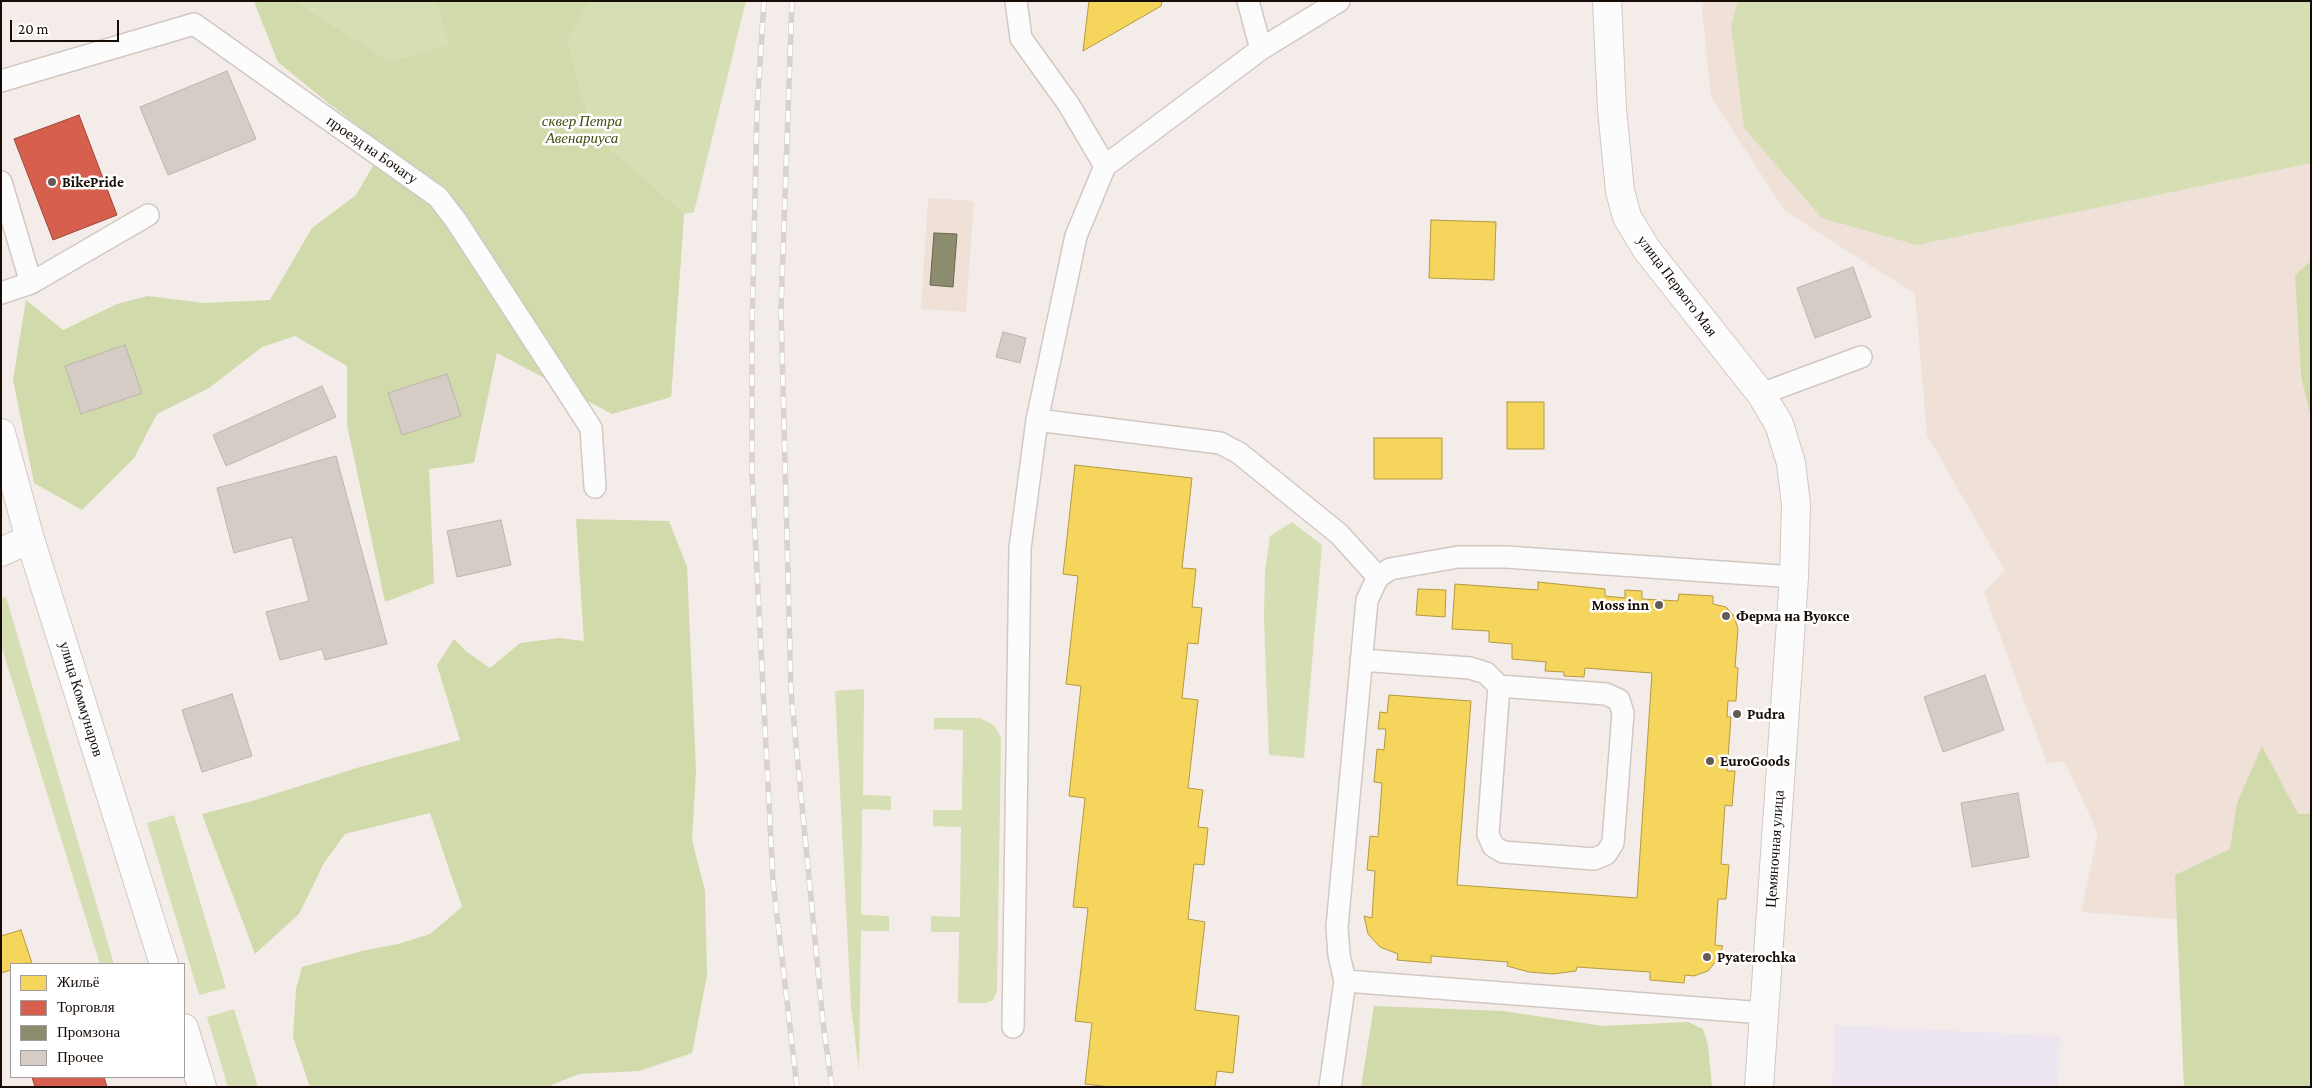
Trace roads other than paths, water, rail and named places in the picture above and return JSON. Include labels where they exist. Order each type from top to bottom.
[{"type":"street","name":"улица Первого Мая","points":[[1607,1],[1612,110],[1620,191],[1627,217],[1647,250],[1761,394],[1779,424],[1791,462]]},
{"type":"street","name":"улица Коммунаров","points":[[1,433],[30,539],[164,963]]},
{"type":"street","name":"Цемяночная улица","points":[[1760,1087],[1794,577],[1796,504],[1791,462]]},
{"type":"street","points":[[1,552],[30,539]]},
{"type":"street","points":[[185,1031],[202,1087]]},
{"type":"lane","points":[[1016,1],[1021,38],[1069,105],[1105,166]]},
{"type":"lane","points":[[1248,1],[1261,49]]},
{"type":"lane","points":[[1013,1027],[1020,548],[1037,420],[1076,236],[1105,166],[1261,49],[1339,1]]},
{"type":"lane","name":"проезд на Бочагу","points":[[1,81],[194,24],[438,197],[457,222],[592,428],[595,487]]},
{"type":"lane","points":[[1,182],[31,283]]},
{"type":"lane","points":[[1,293],[31,283],[148,215]]},
{"type":"lane","points":[[1761,394],[1860,357]]},
{"type":"lane","points":[[1037,420],[1220,443],[1239,453],[1339,534],[1378,577]]},
{"type":"lane","points":[[1330,1087],[1345,981],[1339,955],[1337,927],[1361,660],[1367,600],[1378,577],[1390,569],[1458,557],[1506,557],[1794,577]]},
{"type":"lane","points":[[1361,660],[1470,668],[1486,673],[1499,686],[1606,694],[1618,700],[1623,713],[1613,843],[1606,854],[1594,859],[1503,852],[1493,846],[1488,834],[1499,686]]},
{"type":"lane","points":[[1345,981],[1764,1013]]},
{"type":"railway","points":[[764,1],[757,110],[752,328],[752,475],[773,881],[797,1087]]},
{"type":"railway","points":[[792,1],[781,309],[791,692],[823,1022],[832,1087]]},
{"type":"place","name":"BikePride","points":[[52,182]]},
{"type":"place","name":"Moss inn","points":[[1659,605]]},
{"type":"place","name":"Ферма на Вуоксе","points":[[1726,616]]},
{"type":"place","name":"Pudra","points":[[1737,714]]},
{"type":"place","name":"EuroGoods","points":[[1710,761]]},
{"type":"place","name":"Pyaterochka","points":[[1707,957]]},
{"type":"park label","name":"сквер Петра Авенариуса","points":[[582,130]]}]
